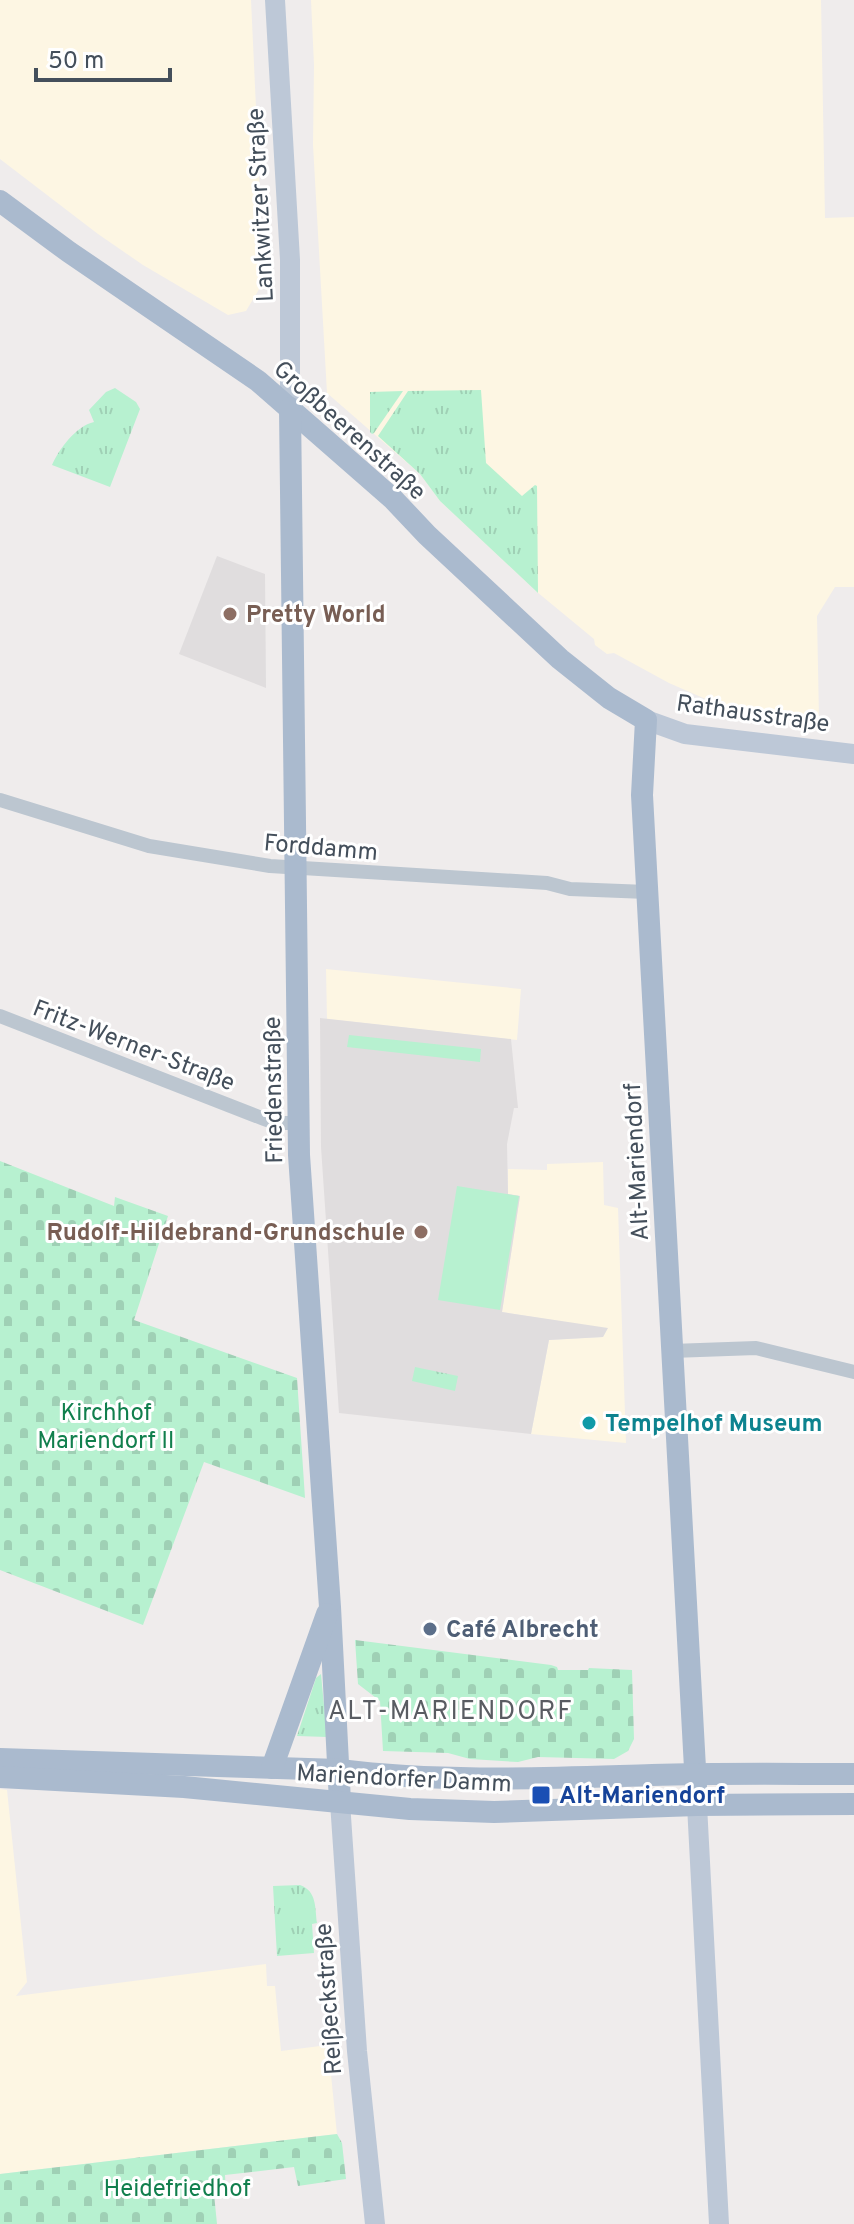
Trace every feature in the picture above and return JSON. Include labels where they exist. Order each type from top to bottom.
[{"type":"main road","name":"Lankwitzer Straße","points":[[275,0],[290,260],[290,408]]},
{"type":"main road","name":"Großbeerenstraße","points":[[0,201],[69,252],[234,364],[290,408],[393,499],[427,535],[560,659],[609,698],[646,720]]},
{"type":"main road","name":"Friedenstraße","points":[[290,408],[298,1123],[339,1770]]},
{"type":"main road","name":"Rathausstraße","points":[[646,720],[685,734],[854,754]]},
{"type":"main road","name":"Alt-Mariendorf","points":[[646,720],[642,795],[719,2224]]},
{"type":"main road","points":[[272,1768],[330,1607]]},
{"type":"main road","name":"Mariendorfer Damm","points":[[0,1759],[339,1770],[392,1776],[495,1780],[694,1774],[854,1774]]},
{"type":"main road","name":"Reißeckstraße","points":[[339,1770],[357,2051],[375,2224]]},
{"type":"main road","name":"Mariendorfer Damm","points":[[0,1777],[184,1787],[410,1809],[494,1812],[697,1805],[854,1804]]},
{"type":"street","name":"Forddamm","points":[[0,800],[149,846],[295,869],[547,883],[570,889],[647,892]]},
{"type":"street","name":"Fritz-Werner-Straße","points":[[0,1016],[275,1123],[298,1123]]},
{"type":"street","points":[[672,1351],[756,1348],[854,1372]]},
{"type":"shaded area","points":[[0,0],[251,0],[264,281],[246,311],[228,315],[143,265],[0,159]]},
{"type":"shaded area","points":[[311,0],[821,0],[825,218],[854,217],[854,587],[835,587],[817,616],[819,719],[724,707],[669,683],[614,653],[607,654],[440,501],[420,474],[327,393],[313,145]]},
{"type":"shaded area","name":"Pretty World","points":[[217,556],[265,574],[266,688],[179,654]]},
{"type":"shaded area","points":[[326,969],[521,989],[517,1040],[327,1019]]},
{"type":"shaded area","name":"Rudolf-Hildebrand-Grundschule","points":[[320,1018],[511,1039],[518,1108],[514,1108],[507,1144],[508,1194],[520,1196],[502,1312],[608,1328],[603,1337],[549,1340],[531,1434],[339,1413],[321,1147]]},
{"type":"shaded area","points":[[603,1162],[604,1205],[618,1208],[626,1443],[531,1434],[549,1340],[603,1337],[607,1329],[502,1312],[520,1196],[508,1194],[508,1169],[547,1170],[547,1164]]},
{"type":"shaded area","points":[[0,1789],[7,1790],[27,1982],[16,1996],[266,1964],[267,1986],[275,1986],[281,2051],[328,2045],[337,2134],[0,2174]]},
{"type":"green space","points":[[115,388],[136,402],[140,409],[110,487],[52,465],[69,439],[94,422],[89,410],[106,392]]},
{"type":"green space","points":[[481,390],[486,463],[522,496],[537,486],[538,593],[440,501],[420,474],[378,436],[408,391]]},
{"type":"green space","points":[[403,391],[374,433],[372,434],[370,392]]},
{"type":"green space","points":[[349,1035],[481,1049],[480,1062],[347,1047]]},
{"type":"green space","name":"Kirchhof Mariendorf II","points":[[0,1161],[114,1206],[115,1197],[168,1216],[134,1320],[297,1378],[305,1498],[204,1462],[143,1625],[0,1570]]},
{"type":"green space","points":[[457,1186],[519,1196],[500,1310],[438,1300]]},
{"type":"green space","points":[[415,1367],[458,1376],[455,1391],[412,1381]]},
{"type":"green space","points":[[355,1640],[551,1665],[558,1670],[632,1670],[634,1739],[628,1751],[614,1759],[538,1757],[518,1762],[470,1759],[448,1753],[383,1751],[380,1701],[358,1684]]},
{"type":"green space","points":[[321,1674],[327,1737],[297,1736],[316,1678]]},
{"type":"green space","points":[[300,1885],[310,1891],[314,1901],[317,1923],[312,1924],[314,1953],[277,1956],[273,1886]]},
{"type":"green space","name":"Heidefriedhof","points":[[337,2134],[342,2143],[346,2179],[298,2186],[294,2167],[225,2175],[226,2192],[214,2194],[217,2224],[0,2224],[0,2174]]},
{"type":"place","name":"Pretty World","points":[[230,614]]},
{"type":"place","name":"Rudolf-Hildebrand-Grundschule","points":[[421,1232]]},
{"type":"place","name":"Tempelhof Museum","points":[[589,1423]]},
{"type":"place","name":"Café Albrecht","points":[[430,1629]]},
{"type":"place","name":"Alt-Mariendorf","points":[[541,1795]]},
{"type":"district","name":"ALT-MARIENDORF","points":[[451,1710]]}]
